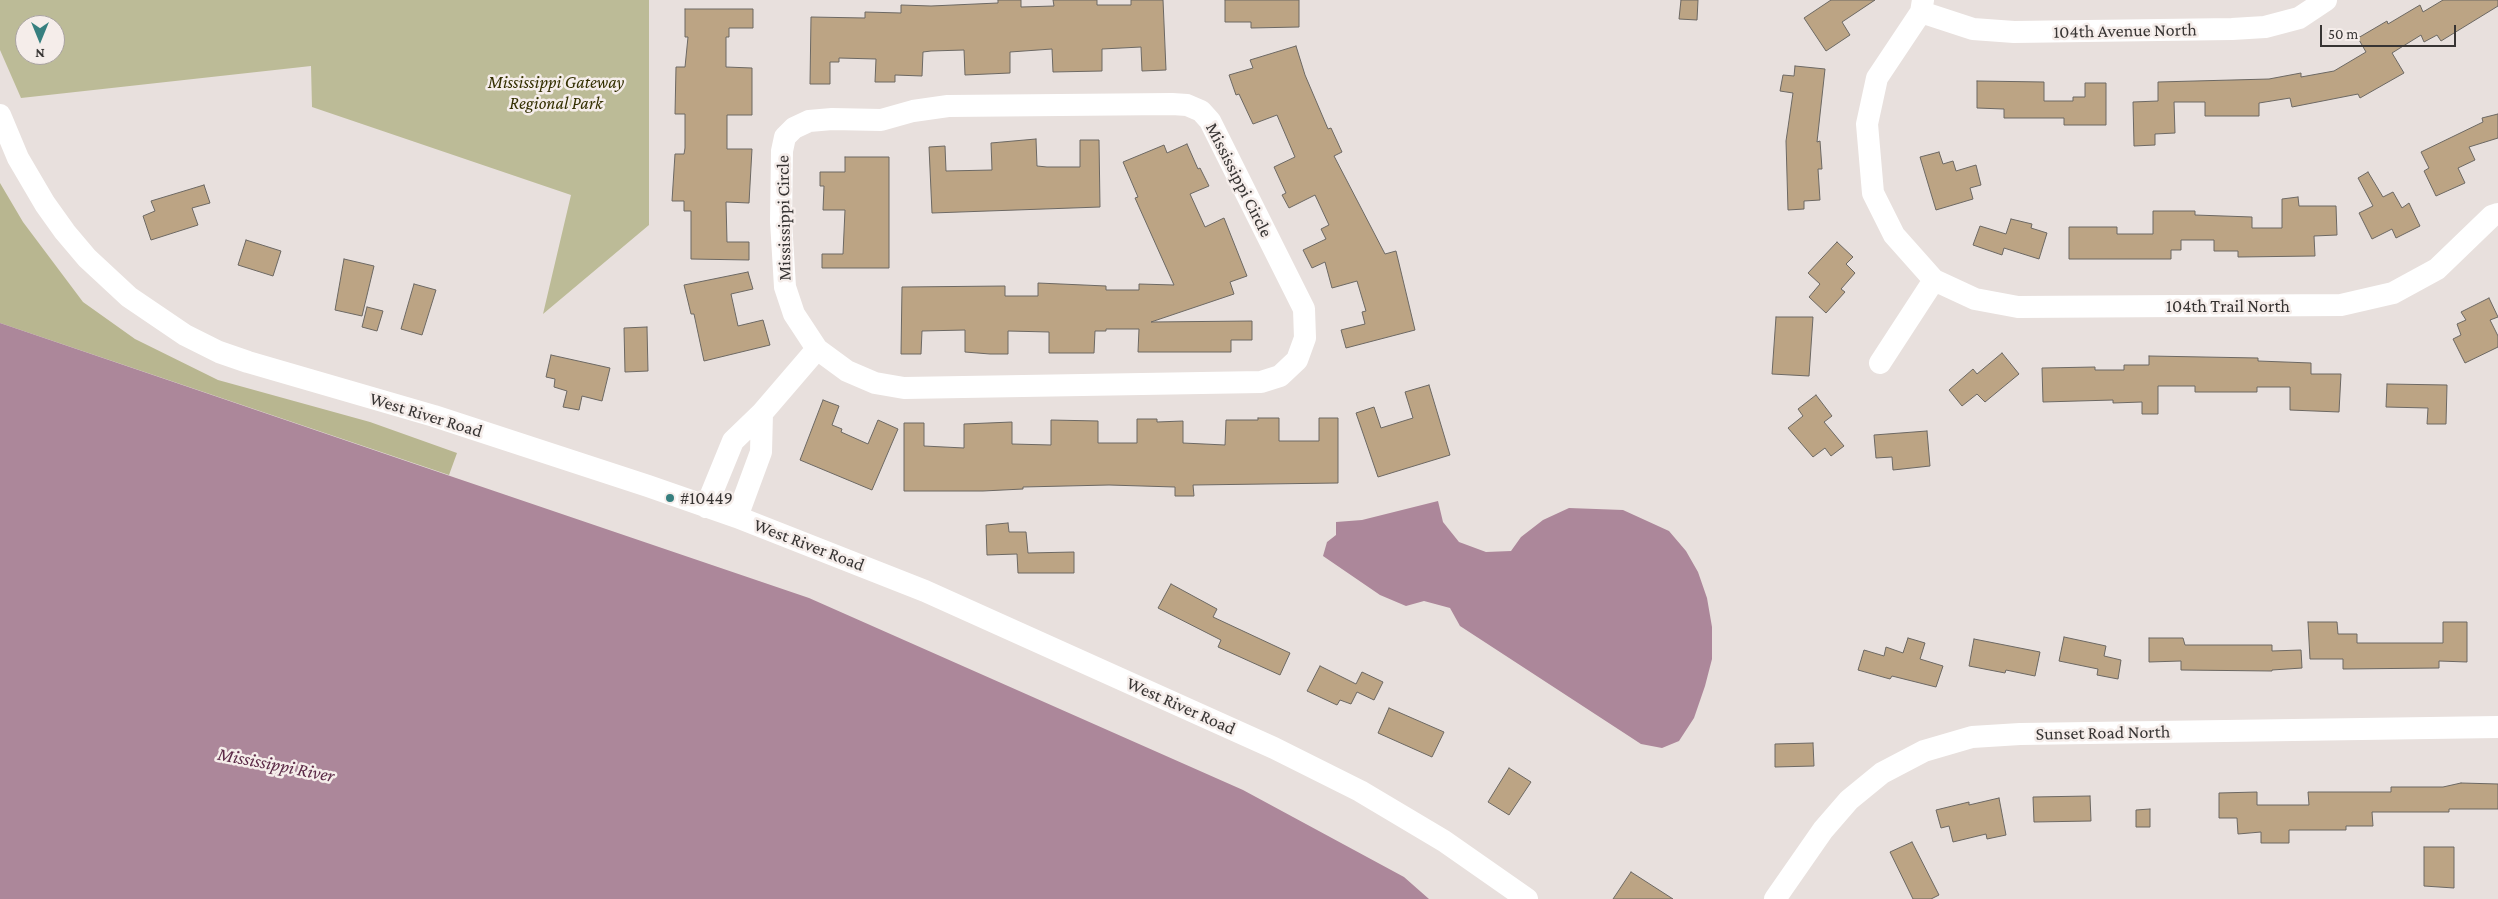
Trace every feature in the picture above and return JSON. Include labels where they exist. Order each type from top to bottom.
[{"type":"street","name":"104th Avenue North","points":[[1922,6],[1973,29],[2014,32],[2232,29],[2265,27],[2299,18],[2326,0]]},
{"type":"street","points":[[1880,363],[1934,280],[1894,235],[1873,193],[1868,158],[1867,124],[1877,78],[1922,6]]},
{"type":"street","name":"Mississippi Circle","points":[[1172,104],[1187,106],[1201,111],[1221,138],[1304,309],[1305,338],[1296,360],[1280,376],[1260,382],[904,388],[875,383],[847,371],[817,349],[794,314],[785,287],[781,221],[782,151],[785,137],[794,128],[809,122],[881,120],[948,106],[1172,104]]},
{"type":"street","name":"West River Road","points":[[0,116],[18,158],[45,204],[70,239],[87,258],[129,297],[185,335],[219,352],[248,362],[434,416],[737,517],[925,591],[1274,748],[1397,812],[1444,841],[1527,899]]},
{"type":"street","name":"104th Trail North","points":[[1934,280],[1974,299],[2018,307],[2340,305],[2393,293],[2437,269],[2492,216],[2498,214]]},
{"type":"street","points":[[706,507],[733,441],[762,413],[817,349]]},
{"type":"street","points":[[737,517],[761,452],[762,413]]},
{"type":"street","name":"Sunset Road North","points":[[1779,898],[1823,830],[1849,800],[1882,773],[1924,750],[1972,737],[2020,734],[2498,727]]},
{"type":"green space","name":"Mississippi Gateway Regional Park","points":[[0,0],[649,0],[649,225],[543,314],[571,195],[312,107],[311,66],[21,98],[0,50]]},
{"type":"shaded area","points":[[0,183],[23,222],[83,302],[135,339],[218,380],[370,422],[457,453],[449,475],[0,323]]},
{"type":"water","name":"Mississippi River","points":[[0,323],[809,598],[1243,790],[1404,877],[1429,899],[0,899]]},
{"type":"water","points":[[1438,501],[1443,522],[1459,542],[1486,552],[1511,551],[1521,537],[1543,520],[1569,508],[1623,510],[1669,531],[1686,551],[1698,572],[1707,598],[1712,627],[1712,659],[1705,686],[1694,718],[1679,741],[1662,748],[1641,744],[1460,626],[1450,608],[1424,601],[1406,606],[1380,595],[1323,556],[1327,542],[1336,535],[1336,522],[1362,520]]},
{"type":"building","points":[[998,0],[1021,0],[1021,7],[1054,6],[1053,0],[1097,0],[1097,5],[1131,5],[1131,0],[1163,0],[1166,70],[1142,71],[1141,47],[1102,49],[1102,71],[1053,72],[1052,49],[1010,52],[1010,73],[965,75],[964,50],[931,51],[923,52],[922,76],[895,75],[895,82],[875,82],[876,59],[839,58],[839,62],[830,62],[830,84],[810,84],[811,17],[865,18],[865,12],[901,13],[901,5],[931,6],[998,3]]},
{"type":"building","points":[[1225,0],[1299,0],[1299,27],[1251,28],[1251,22],[1225,22]]},
{"type":"building","points":[[1681,0],[1698,0],[1697,20],[1679,19]]},
{"type":"building","points":[[1831,0],[1875,0],[1842,22],[1850,35],[1826,51],[1804,18]]},
{"type":"building","points":[[2443,0],[2498,0],[2498,6],[2441,41],[2437,35],[2424,42],[2421,35],[2392,53],[2404,73],[2360,98],[2358,94],[2292,107],[2290,98],[2259,103],[2259,116],[2205,116],[2205,102],[2174,102],[2175,133],[2155,134],[2155,145],[2134,146],[2133,102],[2158,101],[2158,82],[2269,79],[2301,73],[2301,77],[2334,71],[2366,52],[2358,38],[2387,21],[2388,24],[2420,5],[2423,12]]},
{"type":"building","points":[[685,9],[753,9],[753,28],[729,28],[729,37],[726,37],[726,67],[752,68],[752,115],[727,115],[727,149],[752,149],[749,203],[726,202],[727,242],[749,242],[749,260],[691,259],[691,211],[684,211],[684,201],[672,201],[675,154],[684,154],[685,148],[685,114],[675,114],[676,67],[685,67],[688,37],[685,37]]},
{"type":"building","points":[[1296,46],[1305,75],[1328,129],[1331,128],[1342,152],[1334,156],[1385,254],[1396,251],[1415,330],[1346,348],[1341,330],[1365,324],[1362,312],[1366,311],[1357,281],[1332,288],[1325,262],[1312,268],[1303,250],[1326,239],[1321,229],[1329,225],[1315,195],[1289,208],[1282,195],[1286,193],[1274,167],[1295,157],[1277,115],[1253,124],[1239,94],[1236,95],[1229,75],[1253,68],[1250,60]]},
{"type":"building","points":[[1795,66],[1825,69],[1817,142],[1820,141],[1822,169],[1818,169],[1820,200],[1804,201],[1804,209],[1788,210],[1786,141],[1793,93],[1780,91],[1783,75],[1794,76]]},
{"type":"building","points":[[1977,81],[2044,82],[2044,101],[2073,101],[2073,97],[2085,97],[2085,83],[2106,83],[2106,125],[2064,125],[2064,118],[2004,118],[2004,109],[1977,108]]},
{"type":"building","points":[[2498,114],[2498,138],[2469,147],[2475,160],[2458,168],[2465,183],[2436,196],[2424,171],[2429,168],[2421,152],[2483,122],[2482,118]]},
{"type":"building","points":[[1036,139],[1037,166],[1047,167],[1080,167],[1080,140],[1099,140],[1100,207],[932,213],[929,147],[945,146],[946,171],[992,170],[991,143]]},
{"type":"building","points":[[1187,144],[1198,169],[1200,168],[1209,186],[1190,194],[1205,227],[1224,218],[1247,276],[1230,282],[1234,294],[1151,322],[1252,321],[1252,340],[1231,340],[1231,352],[1138,352],[1139,329],[1106,329],[1106,331],[1095,331],[1094,353],[1049,353],[1049,332],[1008,331],[1008,354],[990,354],[965,352],[965,330],[922,331],[921,354],[901,354],[902,287],[1005,286],[1005,296],[1038,296],[1038,283],[1106,286],[1106,290],[1139,290],[1139,284],[1174,285],[1135,198],[1138,197],[1123,162],[1164,145],[1167,153]]},
{"type":"building","points":[[1939,152],[1943,164],[1953,161],[1956,171],[1976,165],[1981,185],[1970,188],[1973,199],[1936,210],[1920,157]]},
{"type":"building","points":[[845,157],[889,157],[889,268],[822,268],[822,254],[843,254],[845,210],[823,210],[824,186],[820,186],[820,172],[845,172]]},
{"type":"building","points":[[2368,172],[2383,197],[2393,192],[2402,208],[2409,203],[2420,226],[2396,238],[2392,229],[2372,239],[2359,213],[2373,206],[2358,178]]},
{"type":"building","points":[[204,185],[210,203],[192,208],[198,225],[151,240],[143,216],[155,211],[151,201]]},
{"type":"building","points":[[2298,197],[2299,206],[2336,206],[2337,235],[2314,236],[2315,256],[2238,257],[2238,251],[2214,251],[2214,240],[2181,240],[2181,250],[2171,250],[2171,259],[2069,259],[2069,227],[2117,227],[2117,234],[2153,234],[2153,211],[2195,211],[2195,215],[2252,217],[2252,228],[2282,228],[2282,199]]},
{"type":"building","points":[[2011,219],[2032,224],[2031,228],[2047,233],[2039,259],[2004,248],[2002,255],[1973,245],[1980,226],[2006,234]]},
{"type":"building","points":[[246,240],[281,251],[273,276],[238,265]]},
{"type":"building","points":[[1837,242],[1853,257],[1846,264],[1855,273],[1841,289],[1845,292],[1826,313],[1809,297],[1820,284],[1808,273]]},
{"type":"building","points":[[344,259],[374,266],[362,316],[335,310]]},
{"type":"building","points":[[748,272],[753,289],[731,294],[738,326],[763,320],[770,345],[704,361],[694,314],[691,314],[684,285]]},
{"type":"building","points":[[414,284],[436,290],[422,335],[401,329]]},
{"type":"building","points":[[2489,298],[2498,317],[2490,320],[2498,336],[2498,347],[2465,363],[2453,339],[2461,335],[2457,324],[2466,320],[2461,312]]},
{"type":"building","points":[[367,307],[383,311],[377,331],[362,327]]},
{"type":"building","points":[[1776,317],[1813,317],[1809,376],[1772,374]]},
{"type":"building","points":[[647,327],[648,371],[625,372],[624,328]]},
{"type":"building","points":[[2002,353],[2019,374],[1985,402],[1977,394],[1962,406],[1949,390],[1973,369],[1977,374]]},
{"type":"building","points":[[551,355],[610,368],[602,401],[582,396],[579,410],[563,407],[567,391],[554,387],[555,379],[546,377]]},
{"type":"building","points":[[2149,356],[2258,358],[2258,361],[2311,363],[2311,374],[2341,374],[2339,412],[2290,410],[2290,387],[2257,387],[2257,392],[2195,392],[2195,386],[2158,386],[2158,414],[2142,414],[2142,402],[2113,403],[2113,400],[2043,402],[2042,368],[2095,367],[2095,370],[2124,370],[2124,365],[2149,365]]},
{"type":"building","points":[[2387,384],[2447,385],[2446,424],[2427,424],[2428,408],[2386,407]]},
{"type":"building","points":[[1429,385],[1450,455],[1378,477],[1356,413],[1374,407],[1381,428],[1413,418],[1405,392]]},
{"type":"building","points":[[1816,395],[1832,416],[1824,422],[1844,446],[1831,456],[1825,448],[1813,457],[1788,428],[1803,416],[1798,409]]},
{"type":"building","points":[[823,400],[839,406],[832,425],[842,429],[841,432],[868,444],[878,420],[898,429],[872,490],[800,460]]},
{"type":"building","points":[[1258,418],[1279,418],[1279,441],[1319,441],[1319,418],[1338,418],[1338,483],[1193,485],[1194,496],[1175,496],[1175,487],[1109,485],[1023,487],[1023,489],[983,491],[904,491],[904,423],[924,423],[924,446],[964,448],[964,424],[1012,422],[1012,444],[1051,445],[1051,420],[1098,421],[1098,443],[1137,443],[1137,419],[1157,419],[1157,422],[1183,421],[1183,443],[1225,445],[1226,420],[1258,420]]},
{"type":"building","points":[[1927,431],[1930,466],[1893,470],[1892,457],[1876,458],[1874,435]]},
{"type":"building","points":[[1008,523],[1009,532],[1026,532],[1028,553],[1074,552],[1074,573],[1018,573],[1017,554],[987,555],[986,525]]},
{"type":"building","points":[[1171,584],[1217,609],[1213,617],[1290,653],[1280,675],[1218,647],[1221,640],[1158,608]]},
{"type":"building","points":[[2308,622],[2337,622],[2338,634],[2357,634],[2357,643],[2443,643],[2443,622],[2467,622],[2467,662],[2439,661],[2439,668],[2343,669],[2343,659],[2310,659]]},
{"type":"building","points":[[2064,637],[2106,646],[2104,656],[2121,660],[2118,679],[2097,675],[2098,669],[2059,661]]},
{"type":"building","points":[[1908,638],[1925,643],[1920,659],[1943,666],[1936,687],[1892,676],[1890,679],[1858,670],[1864,650],[1884,656],[1886,647],[1903,653]]},
{"type":"building","points":[[2149,638],[2183,638],[2185,645],[2272,645],[2272,651],[2301,650],[2302,668],[2272,671],[2181,670],[2181,661],[2149,662]]},
{"type":"building","points":[[1974,639],[2040,652],[2035,676],[2006,670],[2005,673],[1969,666]]},
{"type":"building","points":[[1320,666],[1356,684],[1362,672],[1383,682],[1374,700],[1357,692],[1351,704],[1340,700],[1337,705],[1307,691]]},
{"type":"building","points":[[1389,708],[1444,732],[1432,757],[1378,733]]},
{"type":"building","points":[[1813,743],[1814,766],[1775,767],[1775,744]]},
{"type":"building","points":[[1509,768],[1531,782],[1509,815],[1488,802]]},
{"type":"building","points":[[2461,783],[2498,784],[2498,809],[2449,809],[2449,812],[2372,812],[2373,826],[2346,826],[2346,830],[2289,830],[2289,843],[2261,843],[2261,832],[2238,834],[2237,818],[2219,818],[2219,793],[2257,792],[2257,805],[2309,805],[2308,792],[2391,792],[2391,787],[2443,787]]},
{"type":"building","points":[[2090,796],[2091,821],[2034,822],[2033,797]]},
{"type":"building","points":[[1999,798],[2006,835],[1987,839],[1986,834],[1953,842],[1949,826],[1941,828],[1936,810],[1969,802],[1969,805]]},
{"type":"building","points":[[2150,809],[2150,827],[2136,827],[2136,810]]},
{"type":"building","points":[[1912,842],[1939,895],[1931,899],[1913,899],[1890,852]]},
{"type":"building","points":[[2424,847],[2454,847],[2454,888],[2424,886]]},
{"type":"building","points":[[1631,872],[1673,899],[1613,899]]},
{"type":"place","name":"#10449","points":[[670,498]]}]
